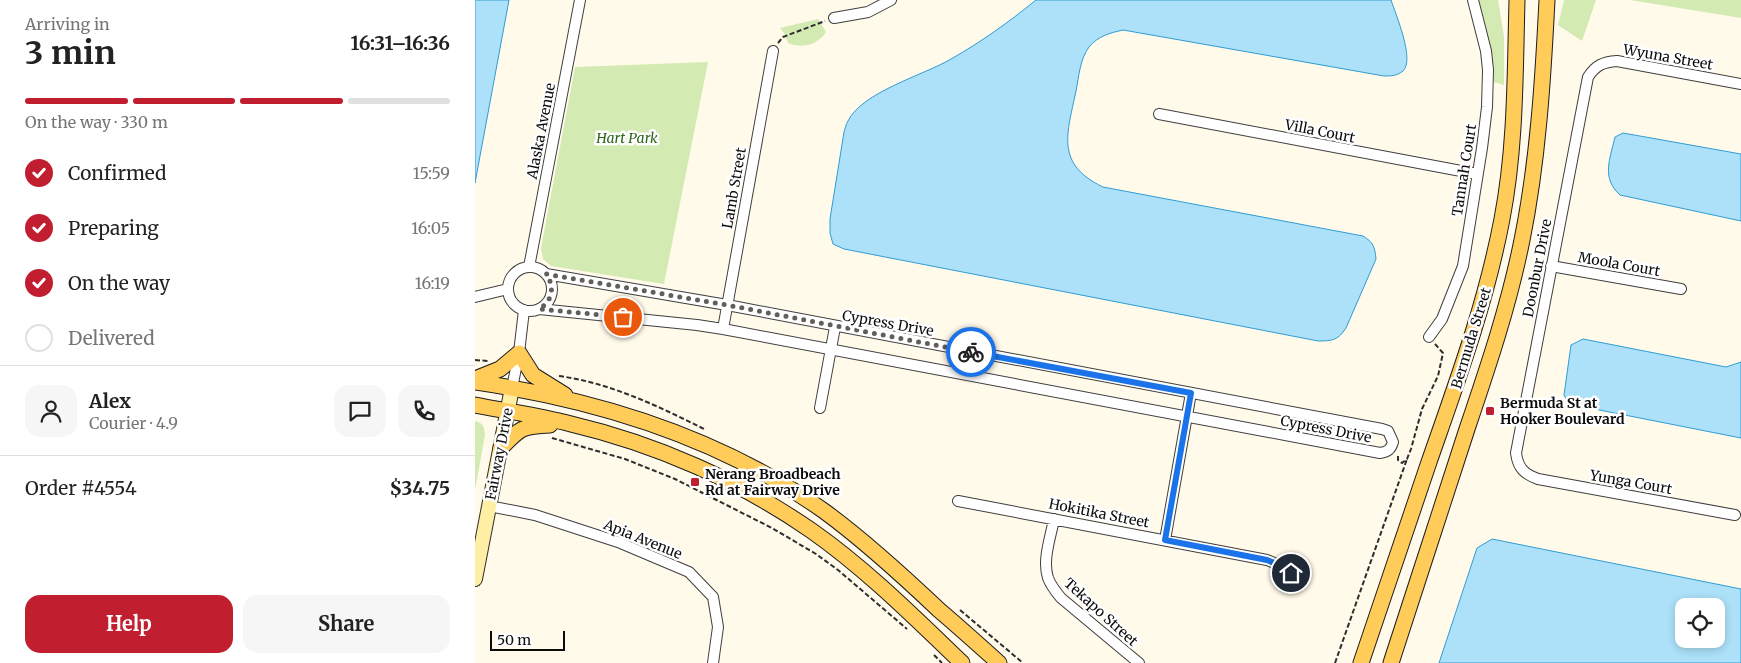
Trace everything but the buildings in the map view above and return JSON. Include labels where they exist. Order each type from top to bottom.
[{"type":"main road","points":[[1506,0],[1516,36]]},
{"type":"main road","name":"Bermuda Street","points":[[1361,663],[1458,380],[1489,279],[1502,218],[1515,114],[1517,0]]},
{"type":"main road","name":"Bermuda Street","points":[[1391,663],[1494,346],[1516,269],[1527,215],[1537,146],[1547,0]]},
{"type":"main road","points":[[475,380],[499,368],[519,353],[533,375],[572,400]]},
{"type":"main road","points":[[475,380],[572,400],[638,418],[696,440],[745,464],[823,510],[879,554],[999,663]]},
{"type":"main road","points":[[475,405],[572,424],[633,442],[676,458],[739,487],[811,531],[863,570],[962,663]]},
{"type":"main road","points":[[501,448],[516,433],[528,426],[572,424]]},
{"type":"street","name":"Alaska Avenue","points":[[529,267],[580,0]]},
{"type":"street","points":[[834,18],[869,12],[891,0]]},
{"type":"street","name":"Tannah Court","points":[[1429,337],[1442,319],[1463,266],[1485,123],[1488,70],[1486,51],[1473,0]]},
{"type":"street","name":"Lamb Street","points":[[723,329],[773,51]]},
{"type":"street","name":"Wyuna Street","points":[[1592,71],[1602,63],[1617,61],[1741,84]]},
{"type":"street","name":"Doonbur Drive","points":[[1523,471],[1519,466],[1515,453],[1586,83],[1592,71]]},
{"type":"street","name":"Villa Court","points":[[1159,114],[1477,174]]},
{"type":"street","name":"Moola Court","points":[[1551,266],[1681,289]]},
{"type":"street","points":[[529,267],[537,268],[546,274],[552,285],[549,301],[539,309],[532,311],[524,310],[513,302],[509,296],[508,289],[509,282],[515,272],[529,267]]},
{"type":"street","name":"Cypress Drive","points":[[539,309],[723,329],[1380,453],[1386,452],[1393,442],[1388,431],[1383,429],[835,327],[727,305],[546,274]]},
{"type":"street","points":[[475,297],[508,289]]},
{"type":"street","points":[[512,388],[519,353],[524,310]]},
{"type":"street","points":[[820,408],[835,327]]},
{"type":"street","name":"Fairway Drive","points":[[475,579],[512,388]]},
{"type":"street","points":[[1165,540],[1191,393]]},
{"type":"street","name":"Yunga Court","points":[[1523,471],[1537,479],[1735,515]]},
{"type":"street","name":"Hokitika Street","points":[[958,501],[1267,560],[1291,573]]},
{"type":"street","name":"Apia Avenue","points":[[489,506],[535,515],[618,542],[689,572],[713,597],[718,626],[713,663]]},
{"type":"street","name":"Tekapo Street","points":[[1054,519],[1047,568],[1052,586],[1061,598],[1139,663]]},
{"type":"path","points":[[773,51],[783,36],[834,18]]},
{"type":"path","points":[[1335,663],[1412,445],[1422,409],[1438,376],[1443,354],[1429,337]]},
{"type":"path","points":[[549,437],[625,459],[667,476],[772,528],[816,554],[838,570],[913,634]]},
{"type":"path","points":[[1393,442],[1398,460],[1402,463],[1407,458]]},
{"type":"path","points":[[931,652],[942,663]]},
{"type":"green space","points":[[1479,0],[1498,0],[1504,37],[1504,85],[1494,82]]},
{"type":"green space","points":[[1564,0],[1596,0],[1582,41],[1558,25]]},
{"type":"green space","points":[[1630,0],[1741,0],[1741,18]]},
{"type":"green space","points":[[818,19],[826,32],[819,40],[809,45],[799,46],[788,43],[780,28]]},
{"type":"green space","name":"Hart Park","points":[[708,62],[664,284],[551,266],[543,259],[541,248],[575,67]]},
{"type":"green space","points":[[475,421],[483,426],[485,435],[475,490]]},
{"type":"water","points":[[475,0],[509,0],[475,183]]},
{"type":"water","points":[[1036,0],[1391,0],[1400,26],[1407,57],[1403,71],[1396,75],[1384,76],[1123,30],[1100,38],[1086,52],[1080,68],[1070,121],[1068,146],[1071,158],[1077,168],[1088,178],[1103,187],[1366,238],[1373,245],[1376,259],[1346,328],[1338,337],[1331,340],[1318,341],[844,249],[833,244],[830,233],[830,219],[844,132],[847,122],[855,111],[866,101],[880,93],[962,52],[995,31]]},
{"type":"water","points":[[1623,133],[1741,154],[1741,221],[1620,195],[1614,189],[1611,182],[1609,161],[1615,137]]},
{"type":"water","points":[[1583,339],[1726,367],[1741,362],[1741,438],[1569,404],[1564,395],[1571,345]]},
{"type":"water","points":[[1492,539],[1741,589],[1741,663],[1439,663],[1477,548]]},
{"type":"way so far","points":[[623,317],[539,309],[549,301],[552,293],[552,285],[546,274],[727,305],[971,352]]},
{"type":"place","name":"Bermuda St at Hooker Boulevard","points":[[1490,411]]},
{"type":"place","name":"Nerang Broadbeach Rd at Fairway Drive","points":[[695,482]]},
{"type":"route","points":[[971,352],[1191,393],[1165,540],[1267,560],[1291,573]]}]
